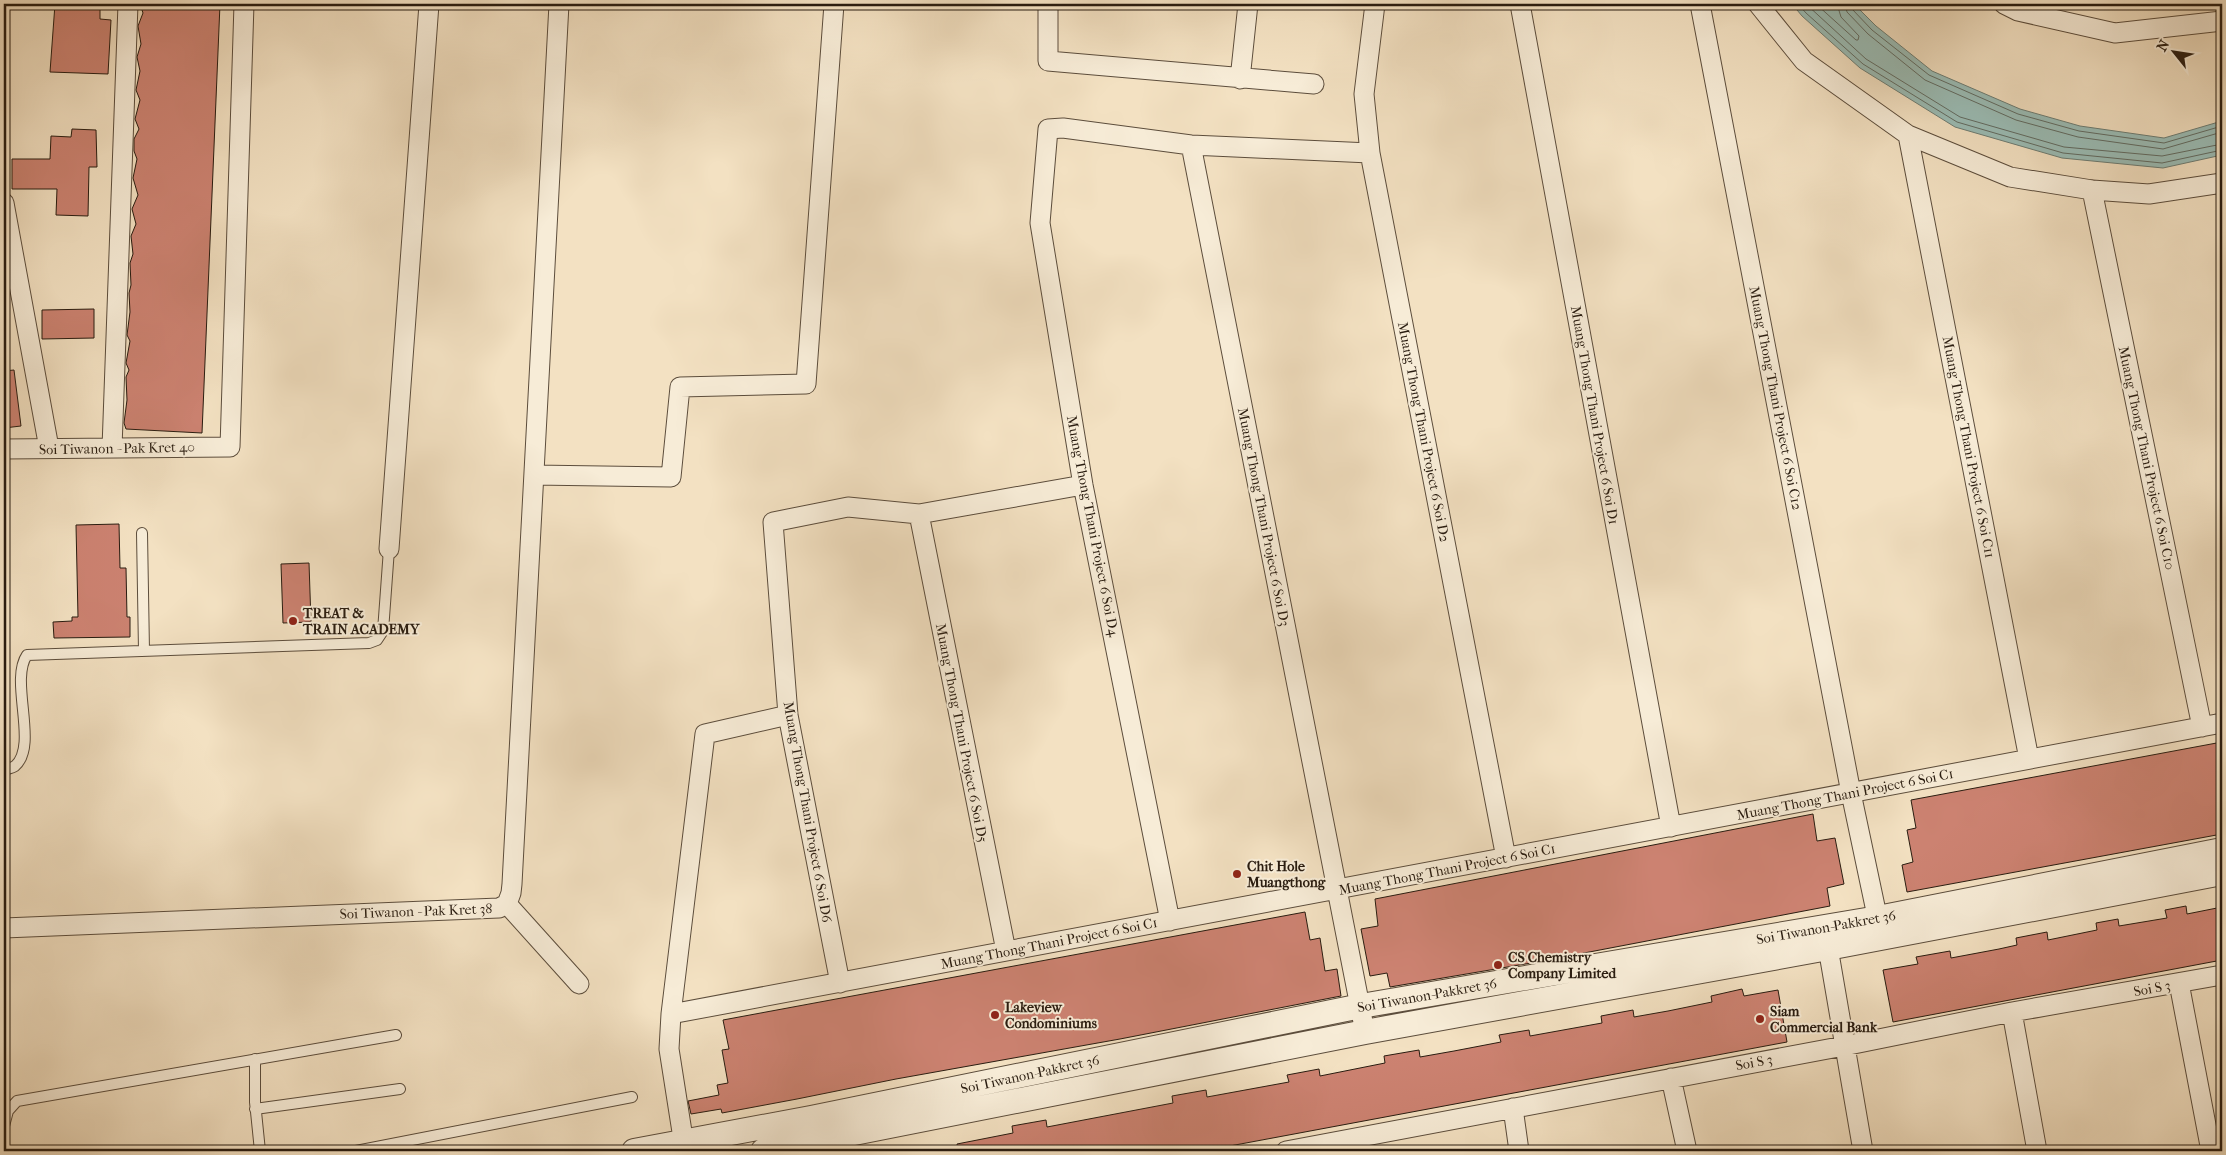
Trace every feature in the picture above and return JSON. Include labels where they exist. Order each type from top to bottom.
[{"type":"street","points":[[112,448],[128,4]]},
{"type":"street","name":"Soi Tiwanon - Pak Kret 40","points":[[4,449],[230,447],[244,4]]},
{"type":"street","points":[[389,549],[429,4]]},
{"type":"street","name":"Soi Tiwanon - Pak Kret 38","points":[[4,928],[499,908],[506,904],[511,893],[512,884],[559,4]]},
{"type":"street","points":[[534,475],[671,476],[680,387],[806,384],[834,4]]},
{"type":"street","points":[[1048,4],[1048,61],[1314,84]]},
{"type":"street","points":[[1240,79],[1248,4]]},
{"type":"street","name":"Muang Thong Thani Project 6 Soi D2","points":[[1375,4],[1364,94],[1370,153],[1506,858]]},
{"type":"street","name":"Muang Thong Thani Project 6 Soi D1","points":[[1520,4],[1671,827]]},
{"type":"street","name":"Muang Thong Thani Project 6 Soi C12","points":[[1700,4],[1851,793],[1880,928]]},
{"type":"street","points":[[1758,4],[1804,61],[1908,135],[2010,177],[2092,190],[2149,194],[2222,183]]},
{"type":"street","points":[[2004,4],[2018,11],[2115,33],[2222,20]]},
{"type":"street","name":"Muang Thong Thani Project 6 Soi D4","points":[[1170,921],[1083,485],[1040,223],[1048,129],[1063,128],[1191,144]]},
{"type":"street","name":"Muang Thong Thani Project 6 Soi C11","points":[[1908,135],[2029,759]]},
{"type":"street","points":[[1191,144],[1370,153]]},
{"type":"street","name":"Muang Thong Thani Project 6 Soi D3","points":[[1191,144],[1365,1032]]},
{"type":"street","name":"Muang Thong Thani Project 6 Soi C10","points":[[2092,190],[2202,727]]},
{"type":"street","points":[[4,204],[49,448]]},
{"type":"street","points":[[920,514],[1083,485]]},
{"type":"street","name":"Muang Thong Thani Project 6 Soi D6","points":[[840,982],[788,714],[773,522],[848,507],[920,514]]},
{"type":"street","name":"Muang Thong Thani Project 6 Soi D5","points":[[920,514],[1006,952]]},
{"type":"street","points":[[685,1146],[669,1049],[671,1014],[705,734],[788,714]]},
{"type":"street","name":"Muang Thong Thani Project 6 Soi C1","points":[[671,1014],[2222,723]]},
{"type":"street","name":"Soi Tiwanon-Pakkret 36","points":[[1880,928],[2222,850]]},
{"type":"street","name":"Soi Tiwanon-Pakkret 36","points":[[634,1151],[685,1146],[811,1118],[1360,1006],[1827,937],[2222,872]]},
{"type":"street","points":[[506,904],[579,984]]},
{"type":"street","points":[[1827,937],[1863,1151]]},
{"type":"street","name":"Soi Tiwanon-Pakkret 36","points":[[763,1151],[815,1146],[1827,937]]},
{"type":"street","name":"Soi S 3","points":[[1286,1151],[1340,1146],[1513,1108],[1844,1046],[2012,1012],[2222,975]]},
{"type":"street","points":[[2179,983],[2211,1151]]},
{"type":"street","points":[[2012,1012],[2038,1151]]},
{"type":"street","points":[[1671,1078],[1687,1151]]},
{"type":"street","points":[[1513,1108],[1519,1151]]},
{"type":"street","points":[[811,1118],[815,1146]]},
{"type":"lane","points":[[142,533],[144,651]]},
{"type":"lane","points":[[4,770],[15,766],[23,753],[24,709],[20,670],[27,655],[369,643],[377,640],[383,631],[389,549]]},
{"type":"lane","points":[[4,1126],[8,1111],[17,1101],[396,1036]]},
{"type":"lane","points":[[255,1060],[255,1110],[260,1151]]},
{"type":"lane","points":[[255,1110],[400,1089]]},
{"type":"lane","points":[[356,1151],[632,1097]]},
{"type":"water","points":[[1792,4],[1854,4],[1876,26],[1932,71],[2020,109],[2080,126],[2164,138],[2222,121],[2222,155],[2163,168],[2062,158],[1955,127],[1860,68],[1802,16]]},
{"type":"building","points":[[55,4],[100,4],[100,19],[111,20],[108,74],[50,72]]},
{"type":"building","points":[[140,4],[220,4],[202,433],[126,429],[124,423],[127,400],[126,377],[129,370],[126,363],[130,341],[127,335],[130,312],[130,263],[133,254],[131,236],[136,224],[132,209],[138,195],[133,178],[137,159],[134,151],[134,139],[139,129],[135,119],[140,100],[136,90],[140,71],[137,57],[141,44],[138,26],[143,13]]},
{"type":"building","points":[[72,129],[96,130],[97,167],[89,167],[88,216],[56,215],[57,189],[12,189],[12,159],[50,159],[51,136],[71,137]]},
{"type":"building","points":[[94,309],[94,338],[42,339],[42,310]]},
{"type":"building","points":[[14,370],[21,426],[4,428],[4,371]]},
{"type":"building","points":[[119,524],[120,568],[126,568],[127,617],[130,617],[130,637],[54,638],[53,622],[72,621],[72,617],[78,617],[76,525]]},
{"type":"building","points":[[309,563],[311,622],[283,623],[281,564]]},
{"type":"building","points":[[2222,742],[2222,834],[1907,892],[1902,865],[1913,862],[1907,830],[1916,828],[1911,800]]},
{"type":"building","points":[[1813,814],[1817,841],[1835,838],[1844,884],[1827,888],[1830,906],[1537,962],[1390,987],[1387,973],[1370,976],[1361,929],[1378,926],[1375,899]]},
{"type":"building","points":[[2186,906],[2187,914],[2222,907],[2222,960],[1893,1022],[1883,970],[1918,964],[1916,957],[1950,951],[1951,958],[2017,945],[2016,938],[2047,932],[2048,940],[2097,930],[2096,923],[2118,919],[2119,926],[2167,918],[2165,910]]},
{"type":"building","name":"Lakeview Condominiums","points":[[1305,912],[1310,940],[1320,938],[1325,971],[1337,969],[1341,996],[722,1113],[721,1109],[691,1114],[688,1101],[719,1095],[717,1085],[728,1083],[722,1050],[729,1049],[723,1020]]},
{"type":"building","points":[[1742,989],[1744,996],[1778,990],[1787,1042],[1203,1151],[958,1151],[957,1144],[1013,1133],[1012,1126],[1046,1120],[1047,1127],[1173,1103],[1172,1096],[1206,1090],[1207,1097],[1289,1082],[1287,1075],[1319,1069],[1320,1076],[1385,1063],[1384,1056],[1419,1050],[1420,1057],[1501,1042],[1499,1035],[1529,1030],[1530,1036],[1602,1023],[1601,1016],[1633,1010],[1634,1017],[1668,1011],[1712,1002],[1711,996]]},
{"type":"place","name":"TREAT & TRAIN ACADEMY","points":[[293,621]]},
{"type":"place","name":"Chit Hole Muangthong","points":[[1237,874]]},
{"type":"place","name":"CS Chemistry Company Limited","points":[[1498,965]]},
{"type":"place","name":"Lakeview Condominiums","points":[[995,1015]]},
{"type":"place","name":"Siam Commercial Bank","points":[[1760,1019]]}]
